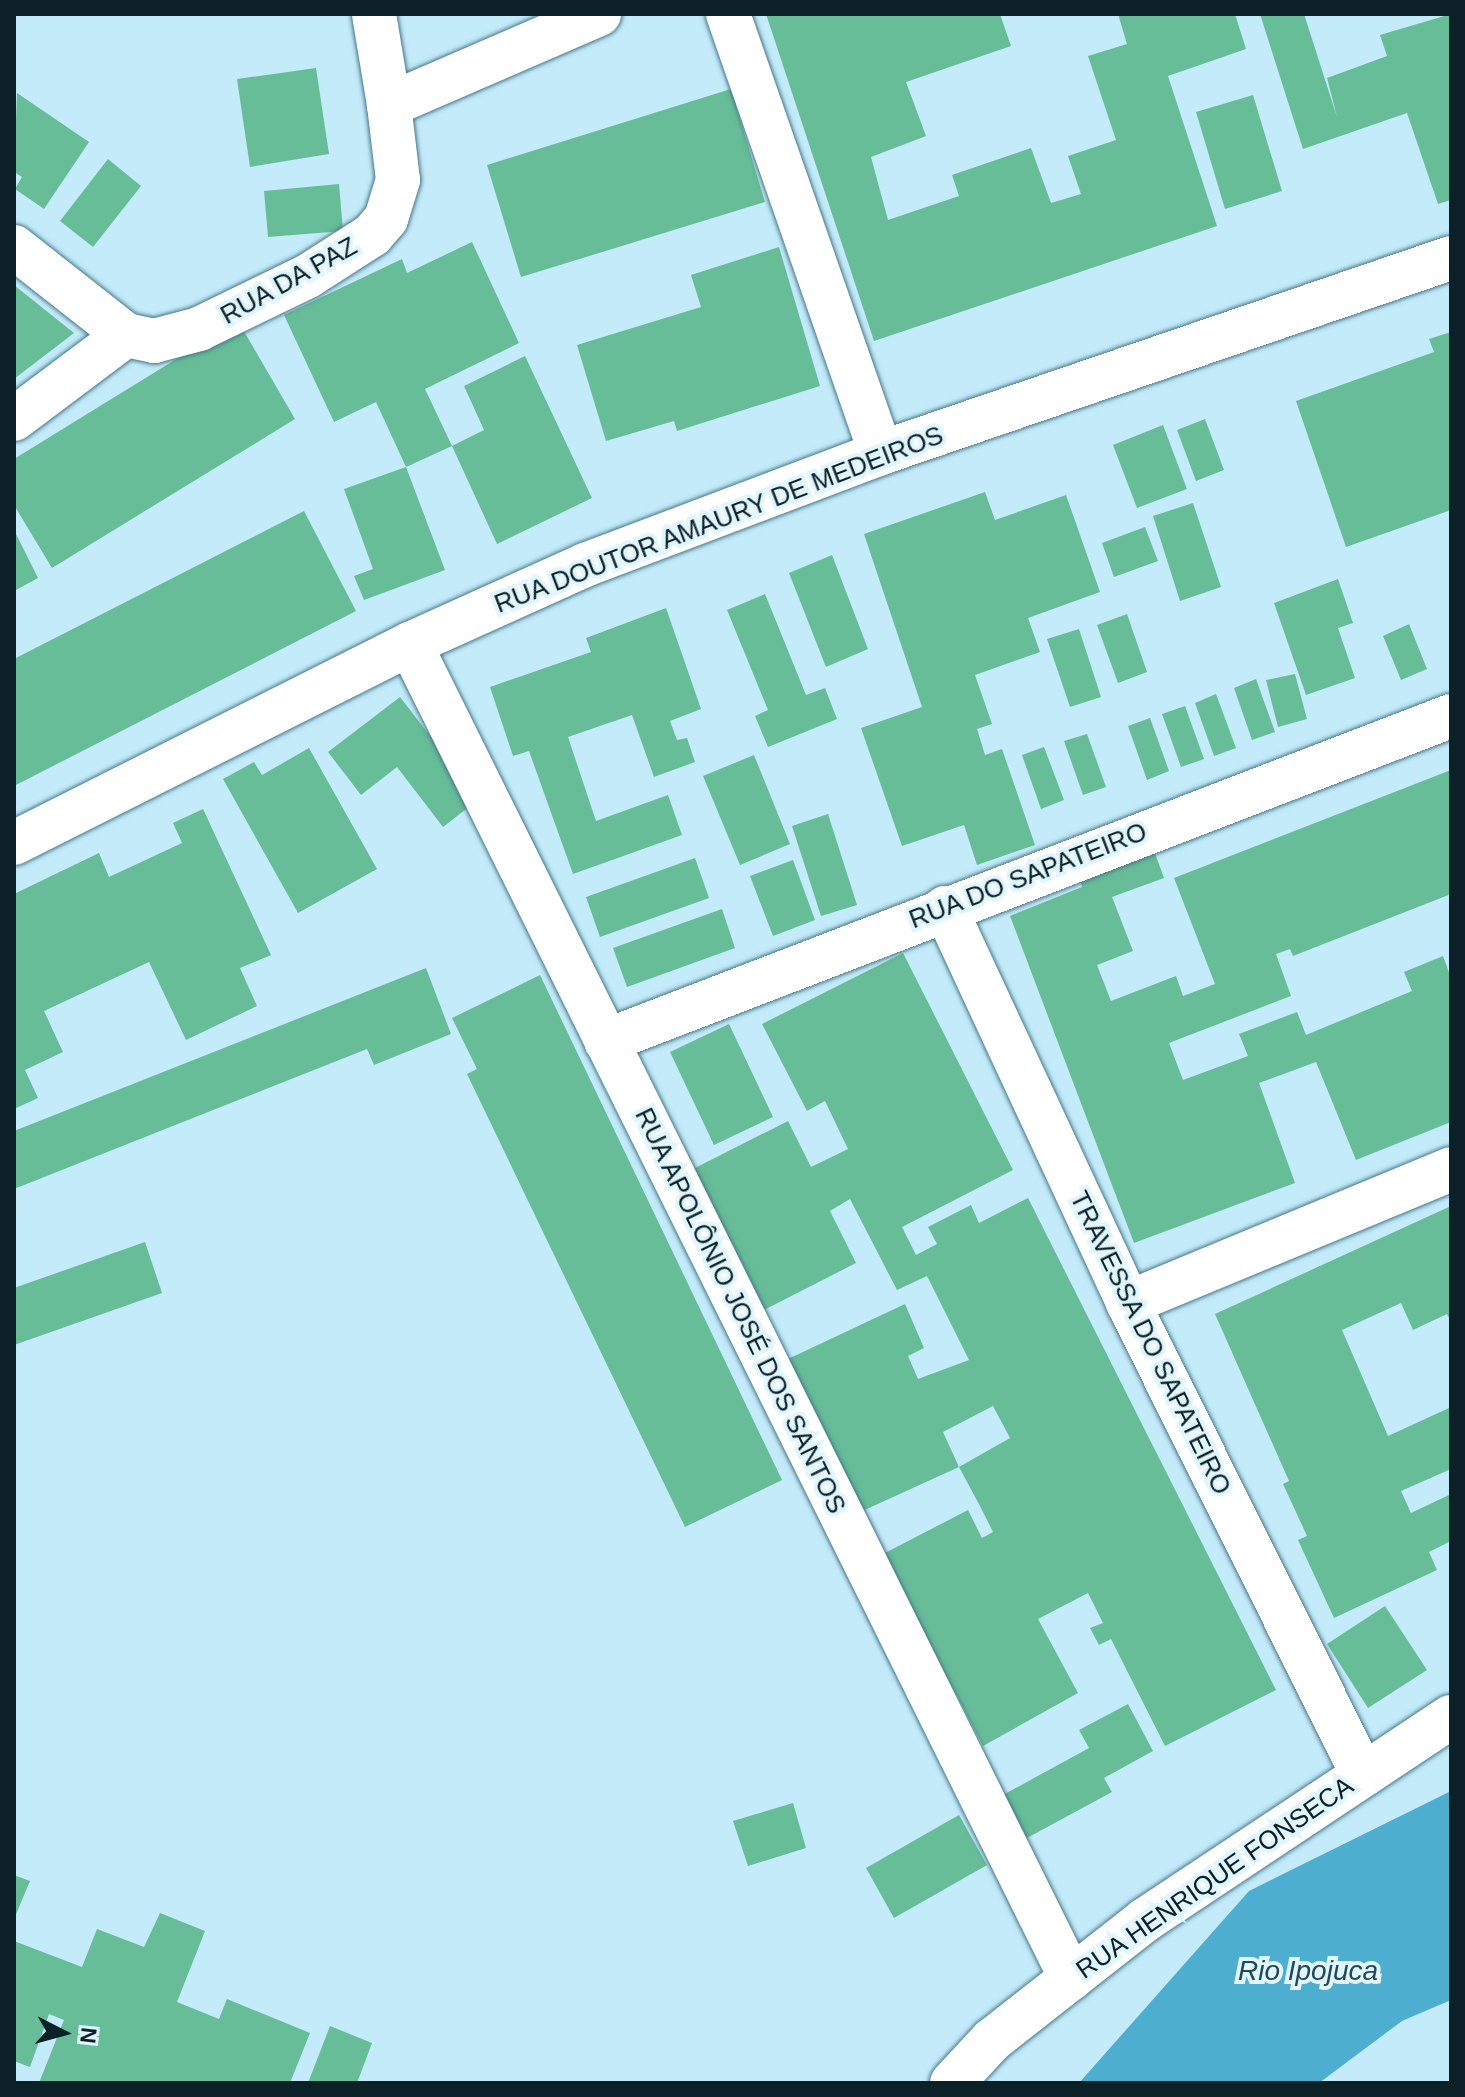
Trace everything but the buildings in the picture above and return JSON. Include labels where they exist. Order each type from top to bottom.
[{"type":"street","name":"RUA DA PAZ","points":[[126,335],[154,341],[199,329],[308,276],[372,235],[386,219],[398,180],[374,14]]},
{"type":"street","points":[[389,105],[599,14]]},
{"type":"street","points":[[728,14],[881,453]]},
{"type":"street","points":[[14,247],[126,335],[14,419]]},
{"type":"street","name":"RUA DOUTOR AMAURY DE MEDEIROS","points":[[14,843],[410,644],[585,565],[881,453],[1451,258]]},
{"type":"street","name":"RUA APOLÔNIO JOSÉ DOS SANTOS","points":[[410,644],[1071,1978]]},
{"type":"street","name":"RUA DO SAPATEIRO","points":[[606,1041],[945,908],[1451,716]]},
{"type":"street","name":"TRAVESSA DO SAPATEIRO","points":[[945,908],[1128,1303],[1363,1775]]},
{"type":"street","points":[[1128,1303],[1451,1169]]},
{"type":"street","name":"RUA HENRIQUE FONSECA","points":[[952,2083],[992,2040],[1145,1920],[1451,1717]]},
{"type":"water","name":"Rio Ipojuca","points":[[1451,1791],[1451,2000],[1402,2021],[1319,2083],[1079,2083],[1249,1891]]}]
